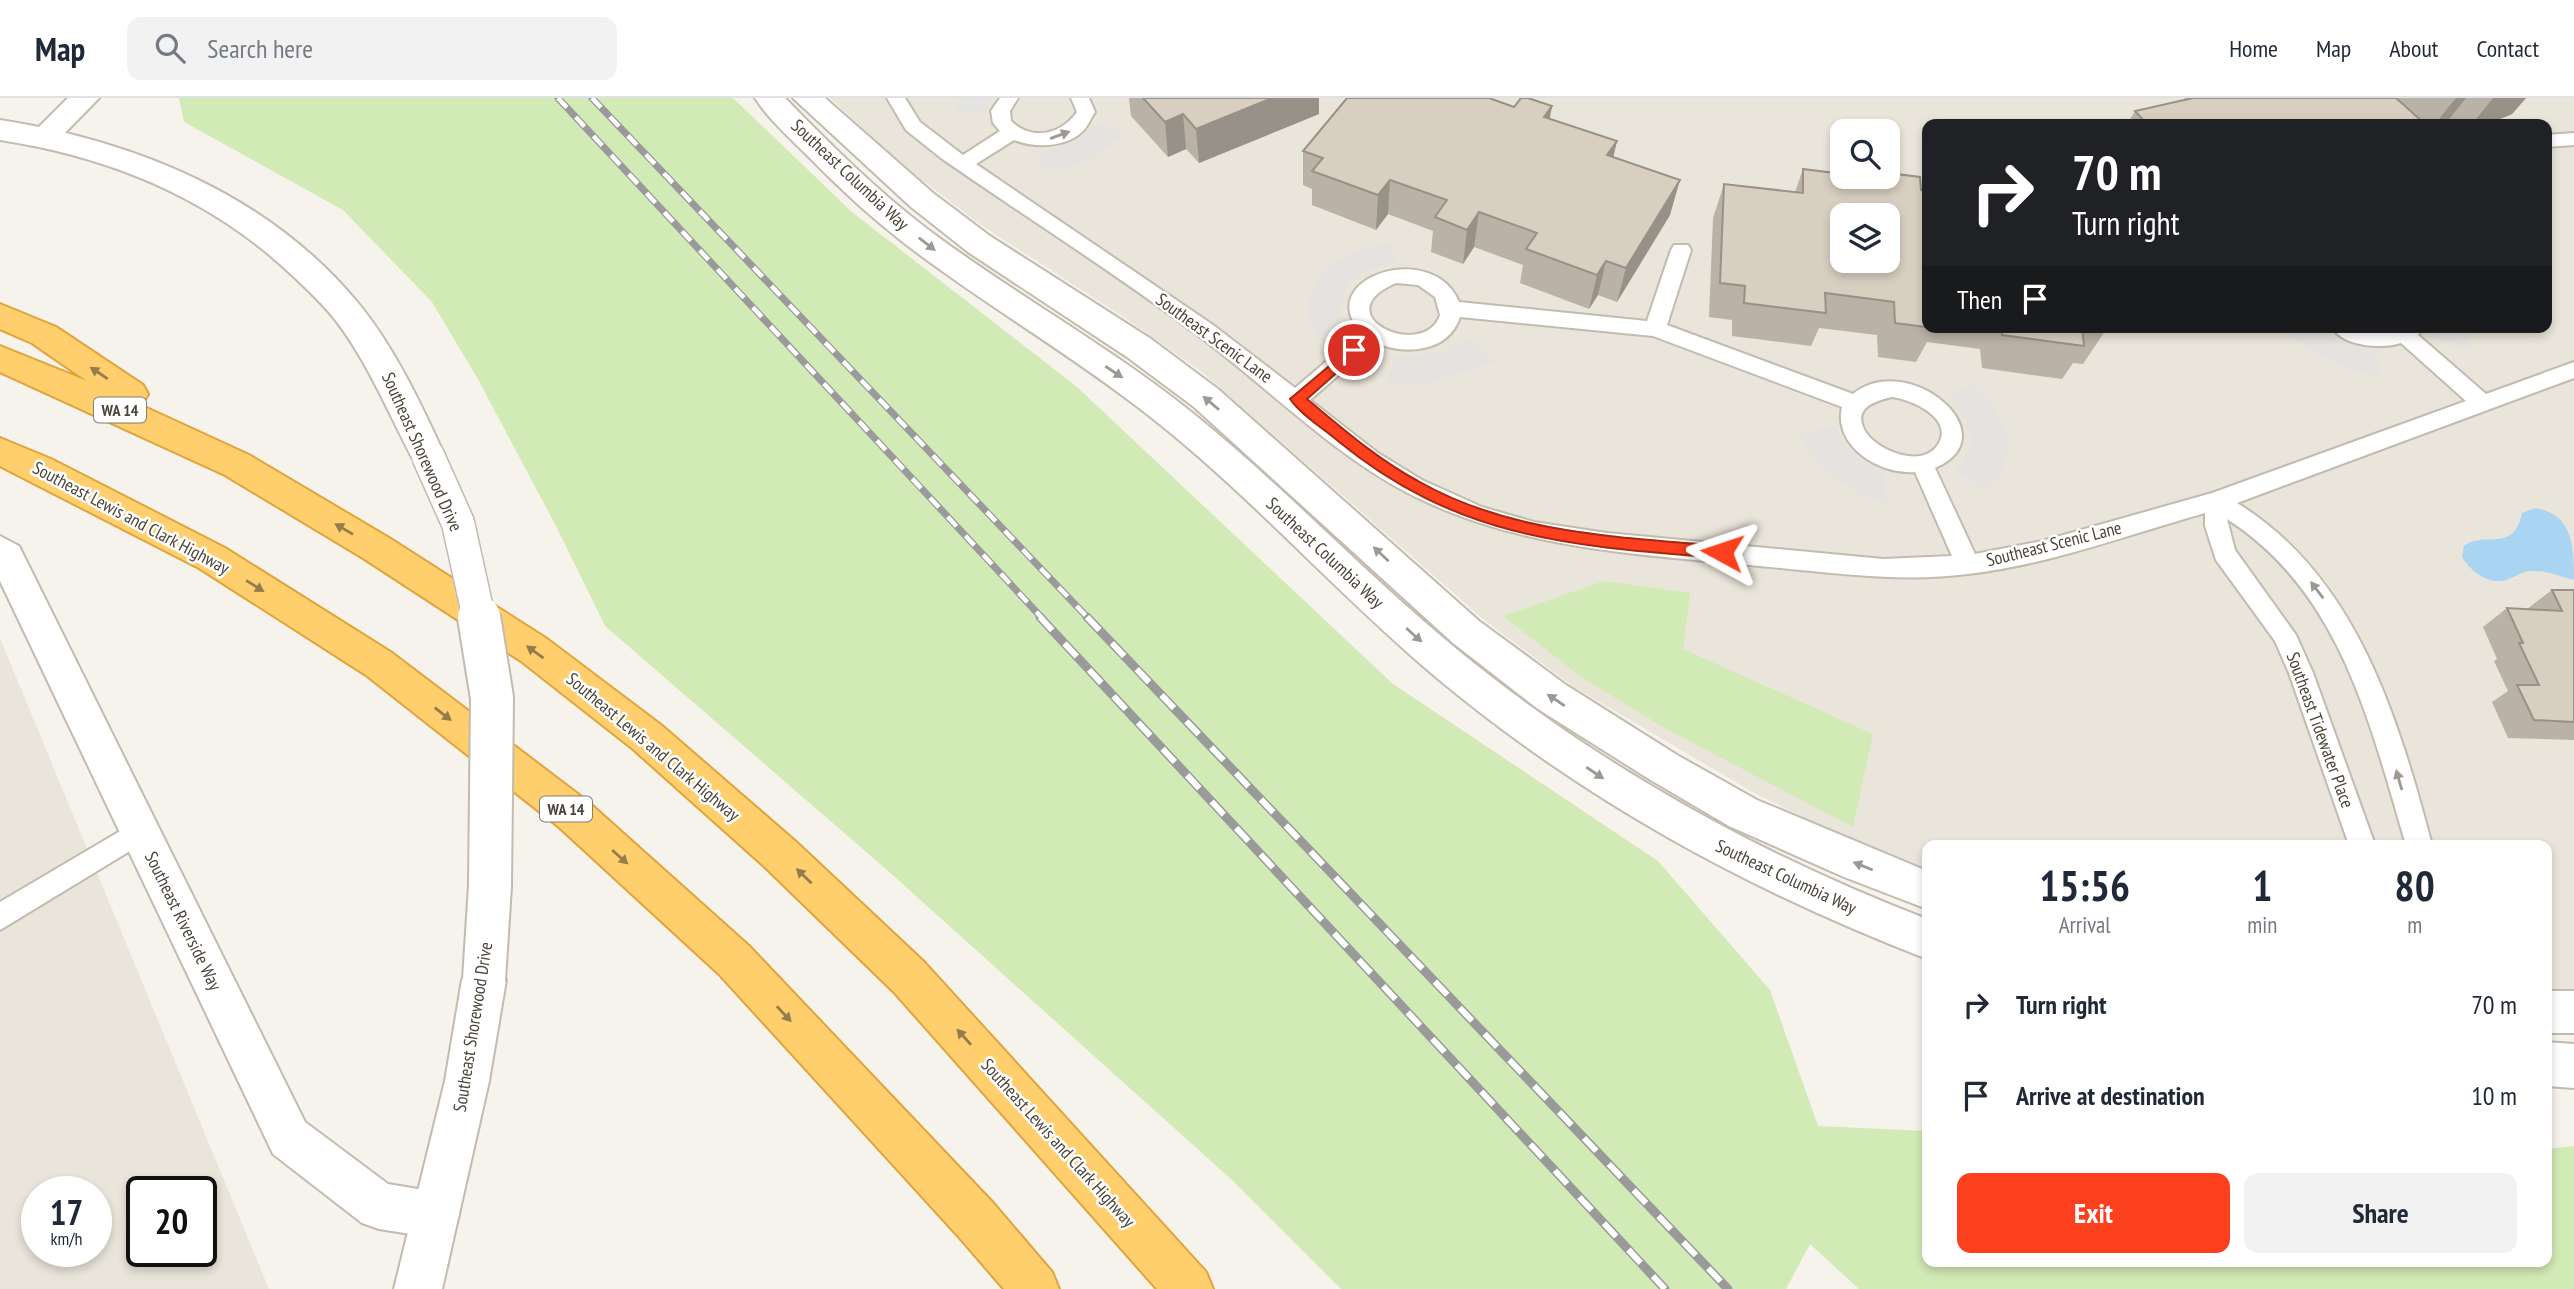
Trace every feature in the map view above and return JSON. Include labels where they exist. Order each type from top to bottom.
[{"type":"highway","points":[[0,316],[44,335],[237,466]]},
{"type":"highway","name":"Southeast Lewis and Clark Highway","points":[[0,358],[76,390],[237,466],[376,548],[534,650],[647,737],[780,854],[909,976],[1189,1289]]},
{"type":"highway","name":"Southeast Lewis and Clark Highway","points":[[0,451],[212,558],[379,664],[573,814],[734,960],[976,1220],[1035,1289]]},
{"type":"street","points":[[46,135],[85,98]]},
{"type":"street","name":"Southeast Columbia Way","points":[[769,98],[828,160],[878,206],[939,254],[1125,379],[1184,425],[1451,668],[1540,735],[1632,798],[1740,859],[1922,937]]},
{"type":"street","name":"Southeast Columbia Way","points":[[807,98],[912,192],[979,244],[1139,348],[1206,398],[1466,632],[1552,698],[1662,767],[1743,813],[1859,864],[1922,888]]},
{"type":"street","name":"Southeast Shorewood Drive","points":[[0,130],[46,135],[149,167],[201,192],[253,224],[299,262],[347,311],[393,380],[457,523],[475,595],[492,698],[491,874],[484,980],[467,1081],[418,1289]]},
{"type":"street","name":"Southeast Riverside Way","points":[[0,551],[6,556],[289,1138],[379,1206],[436,1215]]},
{"type":"street","points":[[2552,1012],[2574,1012]]},
{"type":"street","points":[[2552,1064],[2574,1066]]},
{"type":"lane","name":"Southeast Scenic Lane","points":[[896,98],[913,126],[963,164],[1206,330],[1370,459],[1414,486],[1476,514],[1534,531],[1607,542],[1883,568],[1968,565],[2042,550],[2216,501],[2574,370]]},
{"type":"lane","points":[[1009,98],[1000,112],[1001,122],[1012,132],[1032,140],[1061,136],[1082,121],[1086,112],[1080,98]]},
{"type":"lane","points":[[963,164],[1012,132]]},
{"type":"lane","points":[[2552,141],[2574,139]]},
{"type":"lane","points":[[1655,329],[1681,250]]},
{"type":"lane","points":[[1394,276],[1426,280],[1439,287],[1448,297],[1452,309],[1450,320],[1443,331],[1431,338],[1399,343],[1373,333],[1361,321],[1357,309],[1360,297],[1379,280],[1394,276]]},
{"type":"lane","points":[[1452,309],[1655,329],[1854,403]]},
{"type":"lane","points":[[1297,399],[1373,333]]},
{"type":"lane","points":[[2359,333],[2378,340],[2402,333]]},
{"type":"lane","points":[[2411,333],[2484,404]]},
{"type":"lane","points":[[1892,389],[1909,391],[1938,407],[1952,430],[1951,442],[1946,452],[1922,464],[1891,461],[1864,447],[1850,424],[1854,403],[1864,395],[1892,389]]},
{"type":"lane","points":[[1922,464],[1968,565]]},
{"type":"lane","points":[[2216,501],[2277,544],[2313,583],[2337,617],[2360,661],[2384,728],[2417,840]]},
{"type":"lane","name":"Southeast Tidewater Place","points":[[2216,501],[2216,526],[2224,553],[2284,635],[2301,673],[2360,840]]},
{"type":"lane","points":[[0,917],[139,832]]},
{"type":"shaded area","points":[[830,98],[2574,98],[2574,990],[2552,991],[2552,840],[1922,840],[1922,868],[1847,839],[1754,793],[1574,687],[1483,619],[1202,372],[1128,320],[981,225],[904,166]]},
{"type":"shaded area","points":[[960,98],[991,98],[985,113],[955,112]]},
{"type":"shaded area","points":[[1096,124],[1125,132],[1099,155],[1070,168],[1042,170],[1039,150],[1061,147],[1079,140]]},
{"type":"shaded area","points":[[1391,241],[1396,264],[1365,271],[1347,284],[1341,307],[1341,325],[1316,339],[1309,316],[1309,294],[1328,265],[1350,253]]},
{"type":"shaded area","points":[[2289,333],[2323,333],[2351,345],[2376,350],[2380,377],[2344,367],[2308,349]]},
{"type":"shaded area","points":[[2430,333],[2470,333],[2469,350],[2430,337]]},
{"type":"shaded area","points":[[1467,338],[1495,362],[1428,383],[1386,383],[1395,356],[1439,353]]},
{"type":"shaded area","points":[[1974,383],[1992,402],[2004,425],[2009,445],[2002,470],[1985,489],[1956,471],[1972,444],[1965,417],[1949,399]]},
{"type":"shaded area","points":[[1836,426],[1847,449],[1885,475],[1887,503],[1864,496],[1832,477],[1810,454],[1800,434]]},
{"type":"shaded area","points":[[0,638],[269,1289],[0,1289]]},
{"type":"green space","points":[[179,98],[733,98],[852,212],[1077,387],[1393,684],[1658,861],[1770,990],[1818,1126],[1922,1131],[1922,1267],[2552,1267],[2552,1148],[2574,1146],[2574,1289],[1859,1289],[1810,1244],[1786,1289],[1341,1289],[1232,1180],[887,870],[605,626],[557,528],[479,381],[432,302],[343,210],[184,122]]},
{"type":"green space","points":[[1604,581],[1690,593],[1683,649],[1873,734],[1853,827],[1668,730],[1581,677],[1503,616]]},
{"type":"water","points":[[2535,508],[2558,517],[2564,525],[2572,545],[2574,580],[2547,572],[2530,571],[2495,581],[2482,577],[2466,563],[2462,557],[2464,546],[2481,540],[2506,537],[2518,526],[2522,513]]},
{"type":"building","points":[[1143,98],[1272,98],[1196,129],[1183,114],[1165,122]]},
{"type":"building","points":[[1347,98],[1489,98],[1514,107],[1521,98],[1528,98],[1552,106],[1544,117],[1617,141],[1607,155],[1680,180],[1626,268],[1606,261],[1597,275],[1526,249],[1537,233],[1479,212],[1467,230],[1435,217],[1447,200],[1390,180],[1378,195],[1312,171],[1323,158],[1303,151]]},
{"type":"building","points":[[2193,98],[2396,98],[2419,119],[2142,119],[2135,111]]},
{"type":"building","points":[[1803,169],[1830,172],[1830,189],[1900,189],[1900,174],[1920,177],[1922,326],[1895,323],[1894,302],[1825,293],[1826,313],[1744,303],[1745,286],[1720,283],[1724,184],[1803,193]]},
{"type":"building","points":[[2083,333],[2084,346],[2002,335]]},
{"type":"building","points":[[2552,590],[2574,590],[2574,722],[2534,720],[2517,685],[2539,685],[2519,643],[2523,643],[2507,608],[2562,611]]},
{"type":"railway","points":[[558,98],[1042,618]]},
{"type":"railway","points":[[592,98],[1088,618]]},
{"type":"railway","points":[[1040,617],[1665,1289]]},
{"type":"railway","points":[[1087,617],[1728,1289]]},
{"type":"route","points":[[1354,350],[1297,399],[1370,459],[1414,486],[1476,514],[1534,531],[1607,542],[1722,552]]}]
